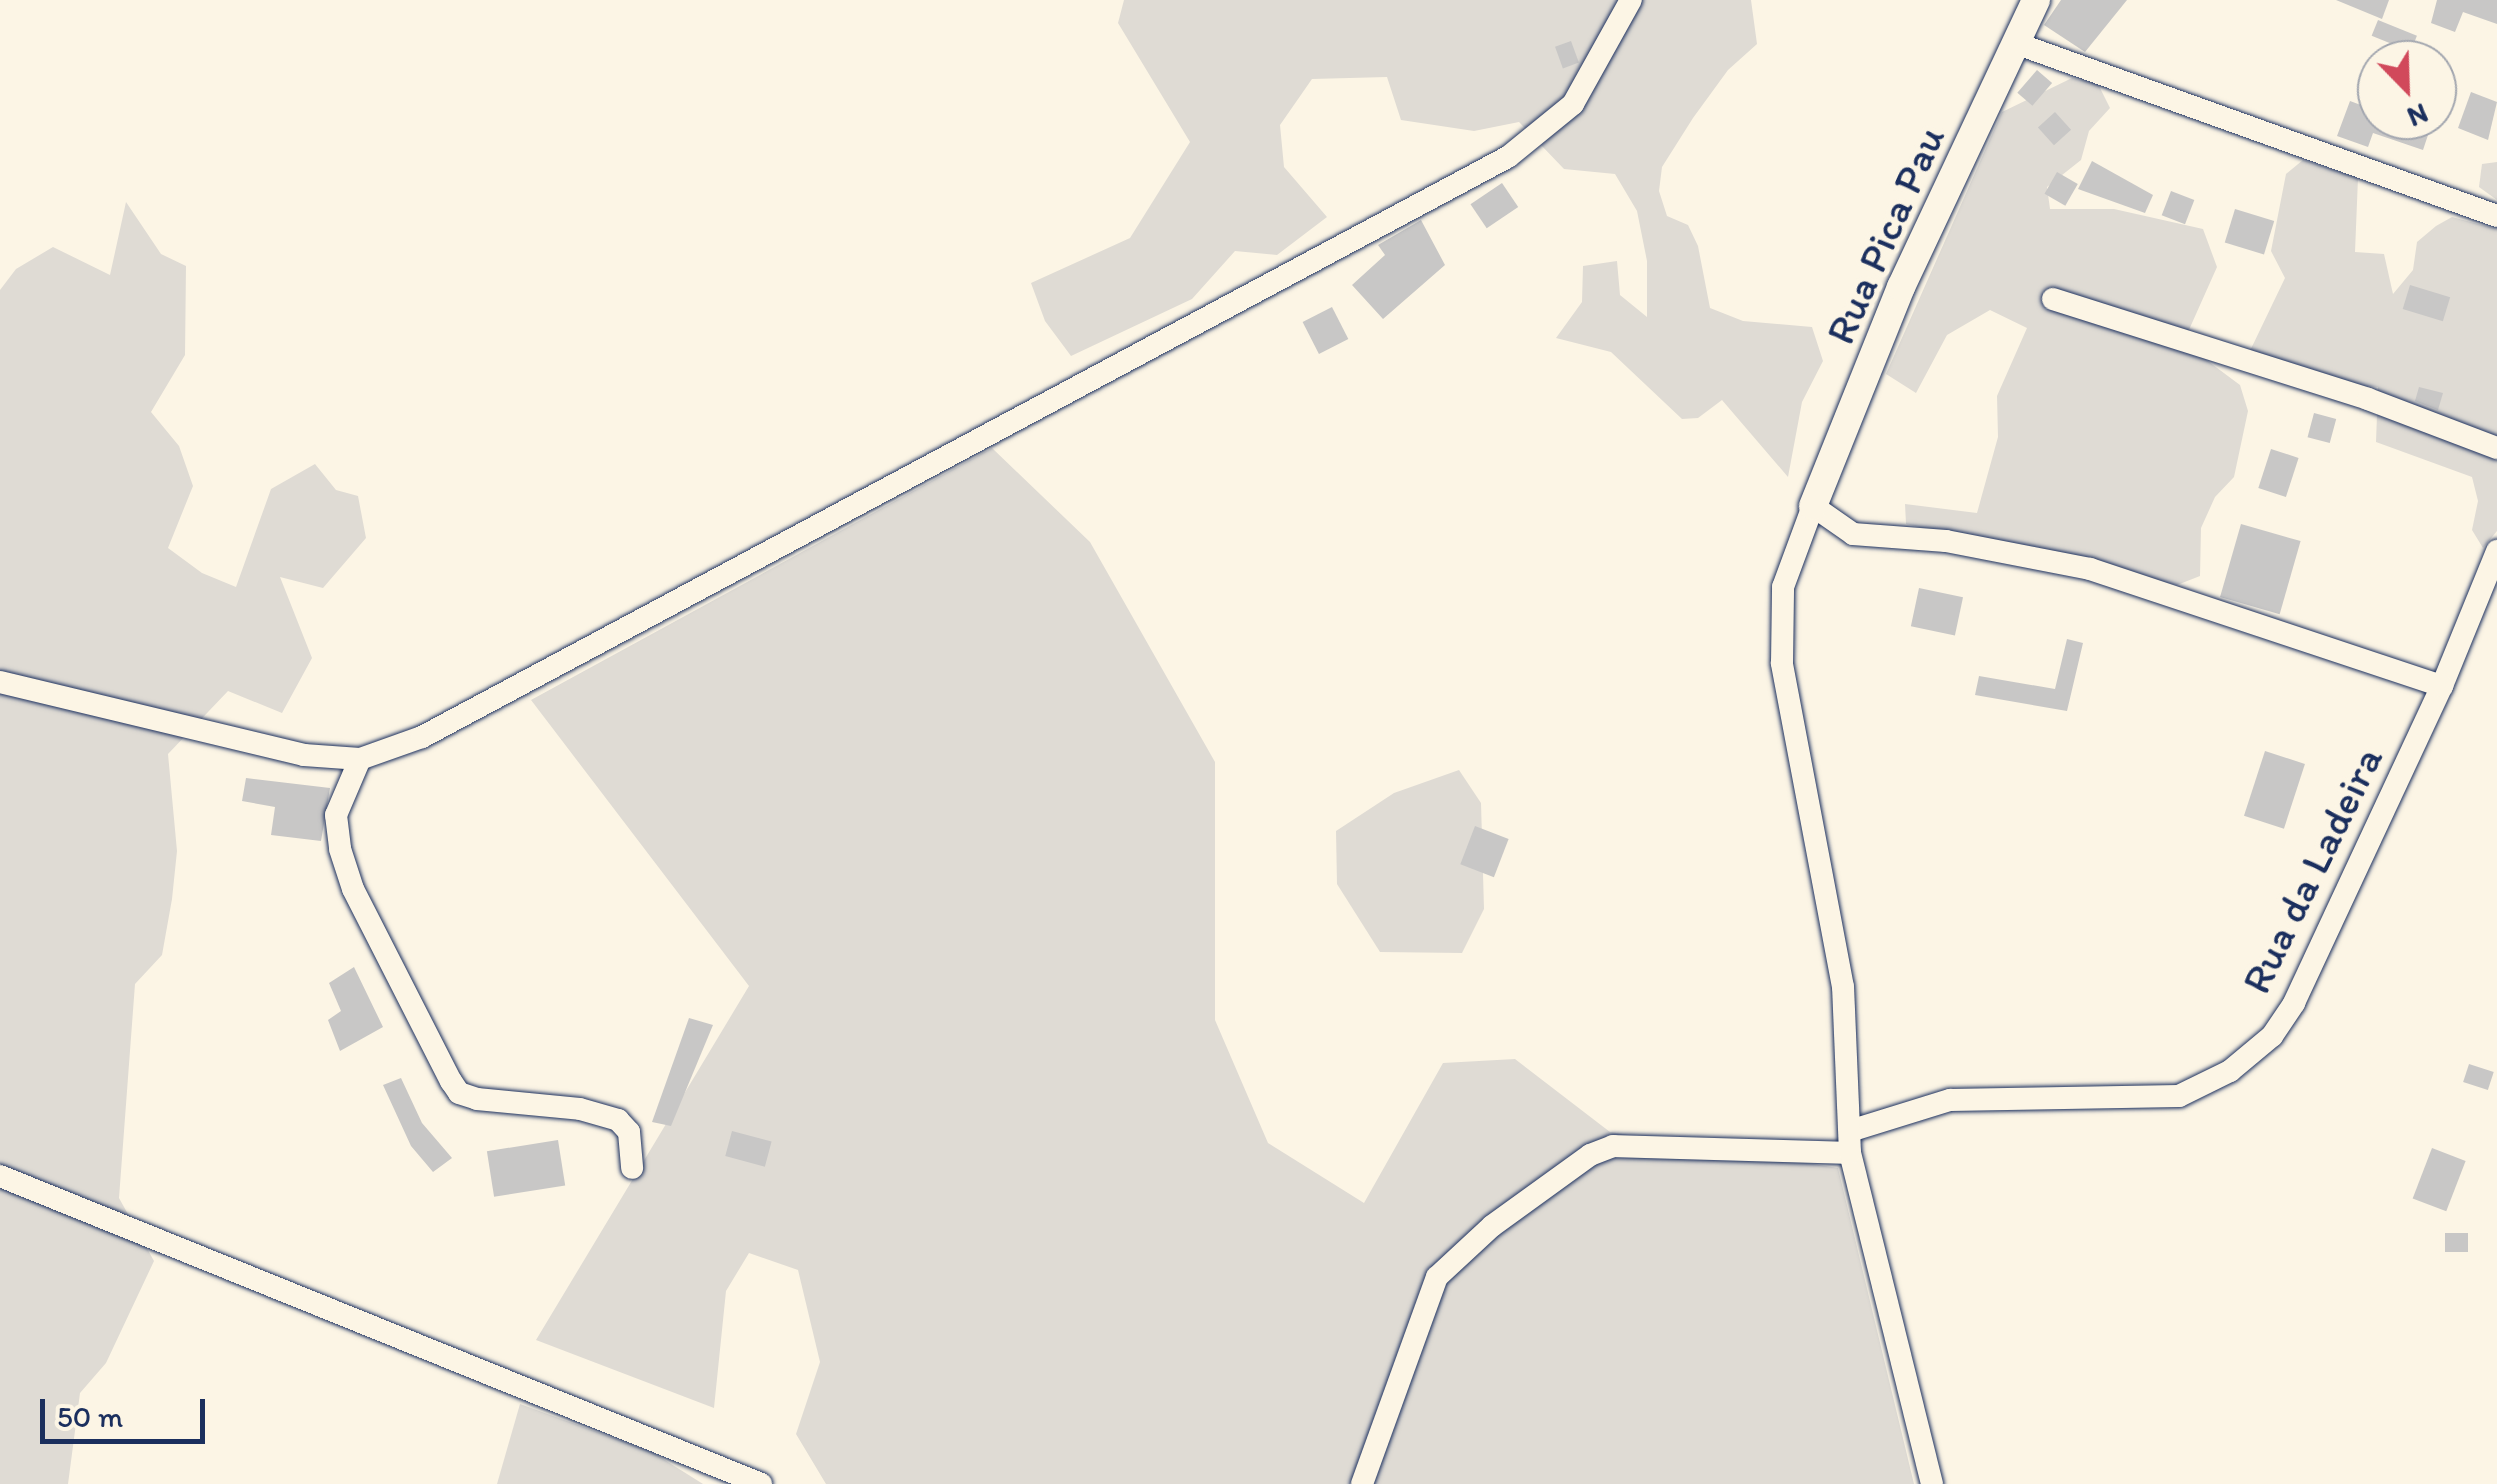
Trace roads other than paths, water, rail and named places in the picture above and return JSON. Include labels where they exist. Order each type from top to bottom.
[{"type":"street","points":[[0,682],[304,755],[360,759],[492,704],[1508,157],[1573,104],[1631,0]]},
{"type":"street","name":"Rua Pica Pau","points":[[1813,506],[1901,287],[2036,0]]},
{"type":"street","points":[[2018,44],[2497,216]]},
{"type":"street","points":[[2053,300],[2368,399],[2497,448]]},
{"type":"street","points":[[1932,1484],[1852,1141],[1844,987],[1782,664],[1783,587],[1813,506],[1853,534],[1946,540],[2090,570],[2442,686]]},
{"type":"street","name":"Rua da Ladeira","points":[[1362,1484],[1437,1277],[1492,1226],[1590,1155],[1613,1146],[1852,1141],[1950,1100],[2179,1096],[2230,1071],[2272,1036],[2294,1003],[2442,686],[2497,551]]},
{"type":"street","points":[[360,759],[336,815],[340,849],[353,888],[451,1081],[459,1093],[477,1098],[580,1109],[618,1120],[629,1132],[632,1168]]},
{"type":"street","points":[[0,1176],[760,1484]]}]
